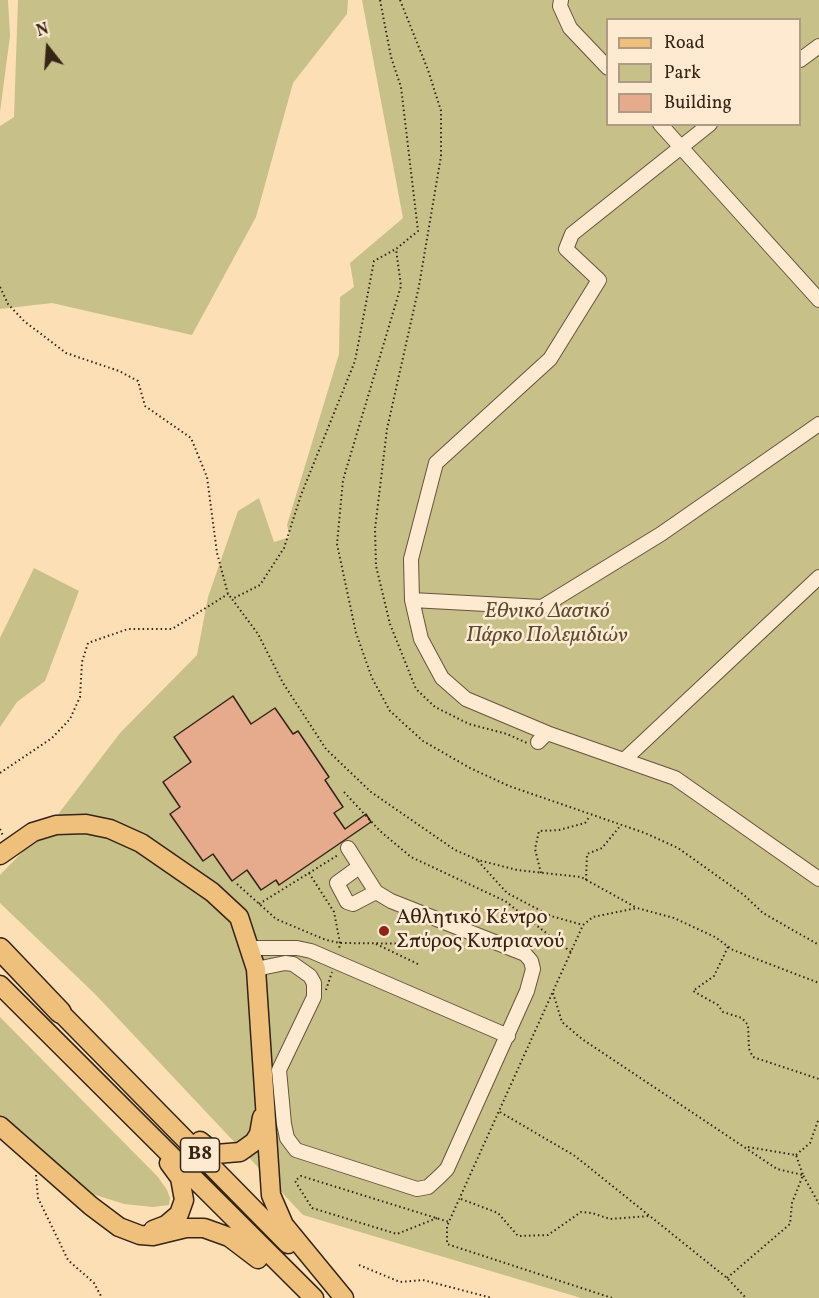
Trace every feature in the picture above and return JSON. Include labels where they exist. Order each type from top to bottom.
[{"type":"highway","name":"B8","points":[[0,949],[60,1012]]},
{"type":"main road","points":[[0,855],[33,832],[56,825],[86,824],[110,829],[141,843],[212,892],[239,917],[256,969],[269,1180],[277,1211],[284,1225],[343,1298]]},
{"type":"main road","name":"B8","points":[[0,985],[314,1298]]},
{"type":"main road","points":[[60,1012],[114,1053],[205,1147],[216,1154],[231,1155],[254,1142],[259,1134],[264,1107]]},
{"type":"main road","name":"B8","points":[[60,1012],[343,1298]]},
{"type":"main road","points":[[72,1058],[180,1178],[184,1200],[179,1214],[166,1225],[140,1235]]},
{"type":"main road","points":[[0,1126],[91,1206],[119,1227],[140,1235],[160,1236],[199,1228],[219,1232],[241,1244],[302,1298]]},
{"type":"lane","points":[[561,0],[560,6],[570,28],[606,66]]},
{"type":"lane","points":[[801,59],[819,46]]},
{"type":"lane","points":[[662,126],[819,300]]},
{"type":"lane","points":[[707,126],[572,234],[566,249],[599,280],[550,359],[436,463],[411,559],[412,600],[421,639],[442,678],[466,699],[543,738],[624,760],[675,778],[819,879]]},
{"type":"lane","points":[[412,600],[542,607],[661,534],[819,424]]},
{"type":"lane","points":[[624,760],[819,576]]},
{"type":"lane","points":[[256,969],[285,963],[293,964],[310,975],[314,983],[314,997],[279,1070],[284,1124],[287,1138],[296,1150],[417,1189],[428,1187],[447,1169],[508,1036],[527,991],[533,969],[531,961],[525,954],[391,901],[376,892],[348,848]]},
{"type":"lane","points":[[359,867],[337,884],[348,902],[353,904],[376,892]]},
{"type":"lane","points":[[251,948],[297,948],[311,951],[508,1036]]},
{"type":"path","points":[[232,599],[260,585],[284,548],[301,495],[356,361],[374,261],[396,249],[418,231],[401,87],[391,57],[380,0]]},
{"type":"path","points":[[400,0],[428,70],[441,111],[441,156],[419,286],[387,429],[375,528],[376,567],[390,624],[416,689],[435,707],[469,724],[507,734],[534,746],[543,738]]},
{"type":"path","points":[[396,249],[401,286],[343,480],[337,544],[356,633],[372,678],[390,711],[423,741],[470,768],[509,786],[621,825],[678,848],[744,895],[763,913],[819,945]]},
{"type":"path","points":[[0,287],[8,304],[24,321],[66,353],[119,371],[138,381],[145,406],[191,438],[207,477],[217,553],[228,594],[258,634],[283,683],[326,749],[371,792],[455,850],[478,860],[517,870],[586,880],[637,908],[674,918],[714,937],[728,947],[783,971],[819,983]]},
{"type":"path","points":[[0,773],[52,738],[70,719],[80,697],[82,662],[88,643],[128,629],[172,630],[228,594]]},
{"type":"path","points":[[344,792],[380,831],[411,857],[504,901],[571,952]]},
{"type":"path","points":[[541,873],[535,849],[538,831],[559,830],[585,823],[591,815]]},
{"type":"path","points":[[586,880],[587,854],[602,848],[621,825]]},
{"type":"path","points":[[259,904],[348,848]]},
{"type":"path","points":[[478,860],[507,893],[551,916],[583,925]]},
{"type":"path","points":[[237,884],[276,920],[326,940],[448,944]]},
{"type":"path","points":[[612,1298],[447,1244],[449,1222],[583,925],[593,917],[637,908]]},
{"type":"path","points":[[376,943],[420,965]]},
{"type":"path","points":[[728,947],[714,976],[693,991],[713,1001],[723,1012],[742,1018],[748,1025],[749,1049],[753,1057],[819,1079]]},
{"type":"path","points":[[553,992],[562,1022],[582,1039],[777,1169],[803,1175]]},
{"type":"path","points":[[499,1112],[574,1156],[727,1278],[746,1298]]},
{"type":"path","points":[[747,1147],[796,1155],[810,1143],[819,1118]]},
{"type":"path","points":[[796,1155],[803,1175],[819,1204]]},
{"type":"path","points":[[42,1161],[35,1179],[38,1198],[68,1260],[94,1283],[102,1298]]},
{"type":"path","points":[[727,1278],[790,1224],[792,1203],[803,1175]]},
{"type":"path","points":[[437,1218],[397,1234],[312,1208],[295,1181],[301,1176],[437,1218],[449,1222]]},
{"type":"path","points":[[460,1198],[498,1213],[518,1236],[548,1235],[581,1212],[610,1219],[649,1216]]},
{"type":"path","points":[[359,1264],[400,1282],[423,1280],[492,1298]]},
{"type":"path","points":[[738,1298],[742,1294]]},
{"type":"green space","points":[[0,0],[8,0],[10,36],[0,112]]},
{"type":"green space","points":[[18,0],[348,0],[347,14],[293,83],[256,217],[192,335],[52,303],[0,309],[0,126],[14,117]]},
{"type":"green space","name":"Εθνικό Δασικό Πάρκο Πολεμιδιών","points":[[362,0],[819,0],[819,1298],[581,1298],[303,1215],[95,994],[0,903],[0,875],[56,817],[120,733],[197,655],[208,597],[238,511],[259,498],[274,542],[290,537],[287,525],[339,354],[340,297],[354,287],[350,263],[403,218]]},
{"type":"green space","points":[[34,568],[79,591],[45,681],[17,702],[0,727],[0,638]]},
{"type":"green space","points":[[0,1017],[158,1177],[167,1190],[170,1198],[169,1205],[153,1207],[124,1204],[77,1189],[0,1119]]},
{"type":"building","points":[[233,696],[251,724],[275,708],[293,734],[298,731],[329,777],[325,780],[343,807],[334,813],[345,829],[366,814],[371,822],[279,885],[276,880],[261,890],[247,870],[232,881],[213,854],[203,861],[170,814],[180,807],[163,782],[191,762],[174,737]]},
{"type":"place","name":"Αθλητικό Κέντρο Σπύρος Κυπριανού","points":[[384,931]]}]
